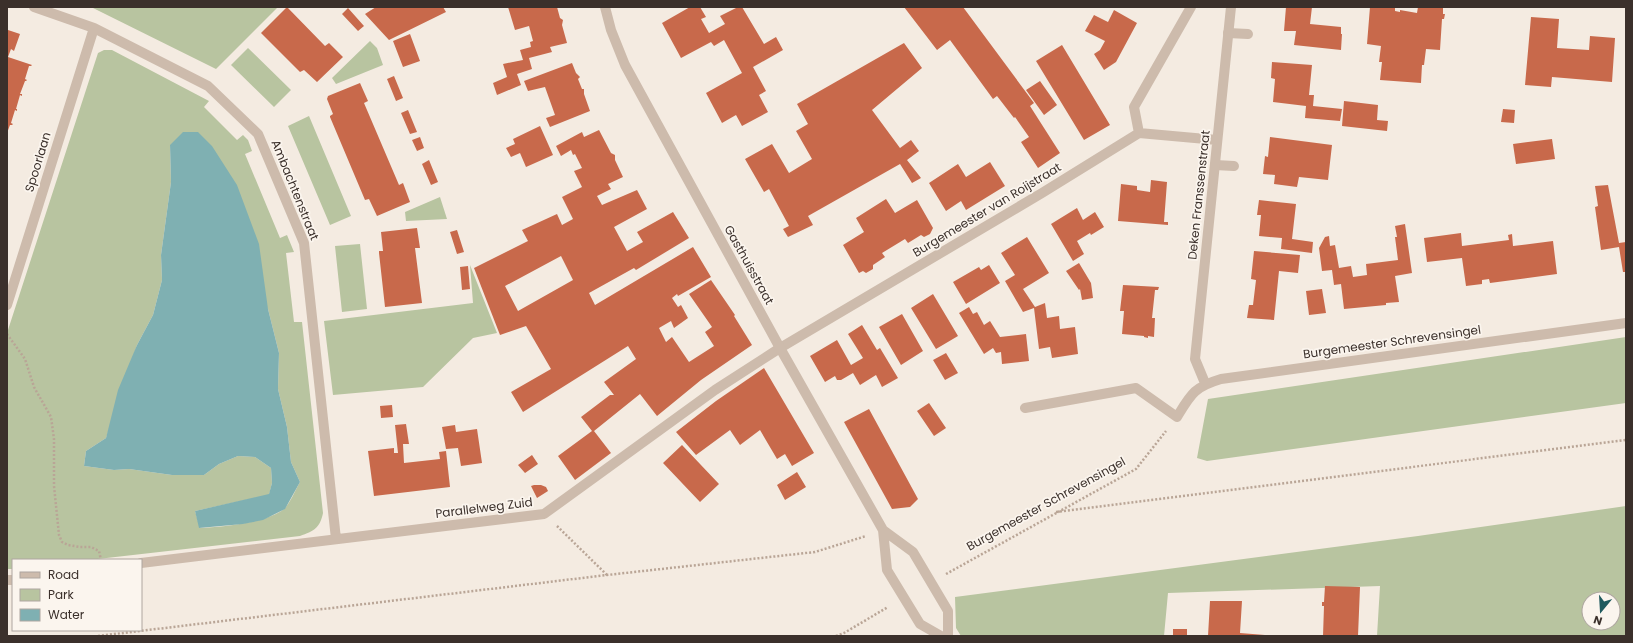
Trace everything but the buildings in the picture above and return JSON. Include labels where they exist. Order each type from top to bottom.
[{"type":"street","name":"Ambachtenstraat","points":[[34,7],[94,28],[208,86],[258,134],[304,244],[336,539]]},
{"type":"street","name":"Gasthuisstraat","points":[[605,7],[611,30],[625,65],[780,348],[883,530],[887,570],[920,624],[941,636]]},
{"type":"street","points":[[1191,7],[1134,107],[1140,133],[1218,140]]},
{"type":"street","name":"Deken Franssenstraat","points":[[1205,383],[1195,359],[1231,7],[1228,7]]},
{"type":"street","name":"Spoorlaan","points":[[7,305],[94,28]]},
{"type":"street","points":[[1228,33],[1248,34]]},
{"type":"street","name":"Burgemeester van Roijstraat","points":[[780,348],[1042,193],[1140,133]]},
{"type":"street","points":[[1215,165],[1234,166]]},
{"type":"street","name":"Burgemeester Schrevensingel","points":[[1177,417],[1192,394],[1205,383],[1221,378],[1626,324]]},
{"type":"street","name":"Parallelweg Zuid","points":[[142,563],[544,514],[715,390],[780,348]]},
{"type":"street","points":[[1025,408],[1136,388],[1177,417]]},
{"type":"street","name":"Gasthuisstraat","points":[[883,530],[913,552],[932,582],[948,611],[948,636]]},
{"type":"path","points":[[7,334],[25,359],[34,387],[51,417],[54,439],[54,486],[62,542],[68,545],[97,549],[101,559]]},
{"type":"path","name":"Burgemeester Schrevensingel","points":[[932,582],[1136,469],[1177,417]]},
{"type":"path","points":[[1056,512],[1626,440]]},
{"type":"path","points":[[544,514],[607,575]]},
{"type":"path","points":[[142,631],[607,575],[815,552],[883,530]]},
{"type":"path","points":[[836,636],[844,633],[904,598]]},
{"type":"path","points":[[98,636],[140,631]]},
{"type":"green space","points":[[91,7],[278,7],[216,69]]},
{"type":"green space","points":[[370,41],[377,48],[383,65],[336,84],[332,78]]},
{"type":"green space","points":[[248,48],[291,90],[274,107],[231,65]]},
{"type":"green space","points":[[104,50],[112,50],[209,101],[204,107],[237,140],[243,135],[248,140],[252,151],[245,154],[280,238],[287,235],[294,252],[286,253],[294,322],[302,322],[323,513],[318,526],[300,536],[98,559],[12,559],[12,569],[7,569],[7,333],[98,53]],"holes":[[[170,145],[268,309],[279,353],[278,389],[287,427],[291,462],[300,482],[286,507],[276,514],[255,521],[220,527],[200,528],[195,511],[269,495],[272,483],[271,468],[255,457],[238,456],[219,464],[204,475],[172,475],[129,469],[114,470],[84,466],[86,451],[106,438],[137,345],[153,315],[162,280],[161,255],[171,182]]]},
{"type":"green space","points":[[309,116],[351,216],[330,225],[288,126]]},
{"type":"green space","points":[[440,197],[447,219],[406,221],[405,212]]},
{"type":"green space","points":[[360,244],[367,309],[342,312],[335,246]]},
{"type":"green space","points":[[470,265],[497,333],[473,338],[423,387],[333,395],[324,321],[473,303]]},
{"type":"green space","points":[[1626,337],[1626,403],[1207,461],[1197,458],[1208,399]]},
{"type":"green space","points":[[1626,506],[1626,636],[1377,636],[1380,586],[1168,593],[1164,636],[961,636],[956,628],[955,597],[1418,536]]},
{"type":"water","points":[[183,132],[198,132],[212,146],[237,185],[259,244],[268,309],[279,353],[278,389],[287,427],[291,462],[300,482],[285,509],[263,520],[243,524],[199,528],[195,511],[269,494],[272,483],[271,468],[255,457],[238,456],[219,464],[204,475],[172,475],[129,469],[114,470],[84,466],[86,451],[106,438],[118,390],[137,345],[153,315],[162,280],[161,255],[171,182],[170,145]]}]
